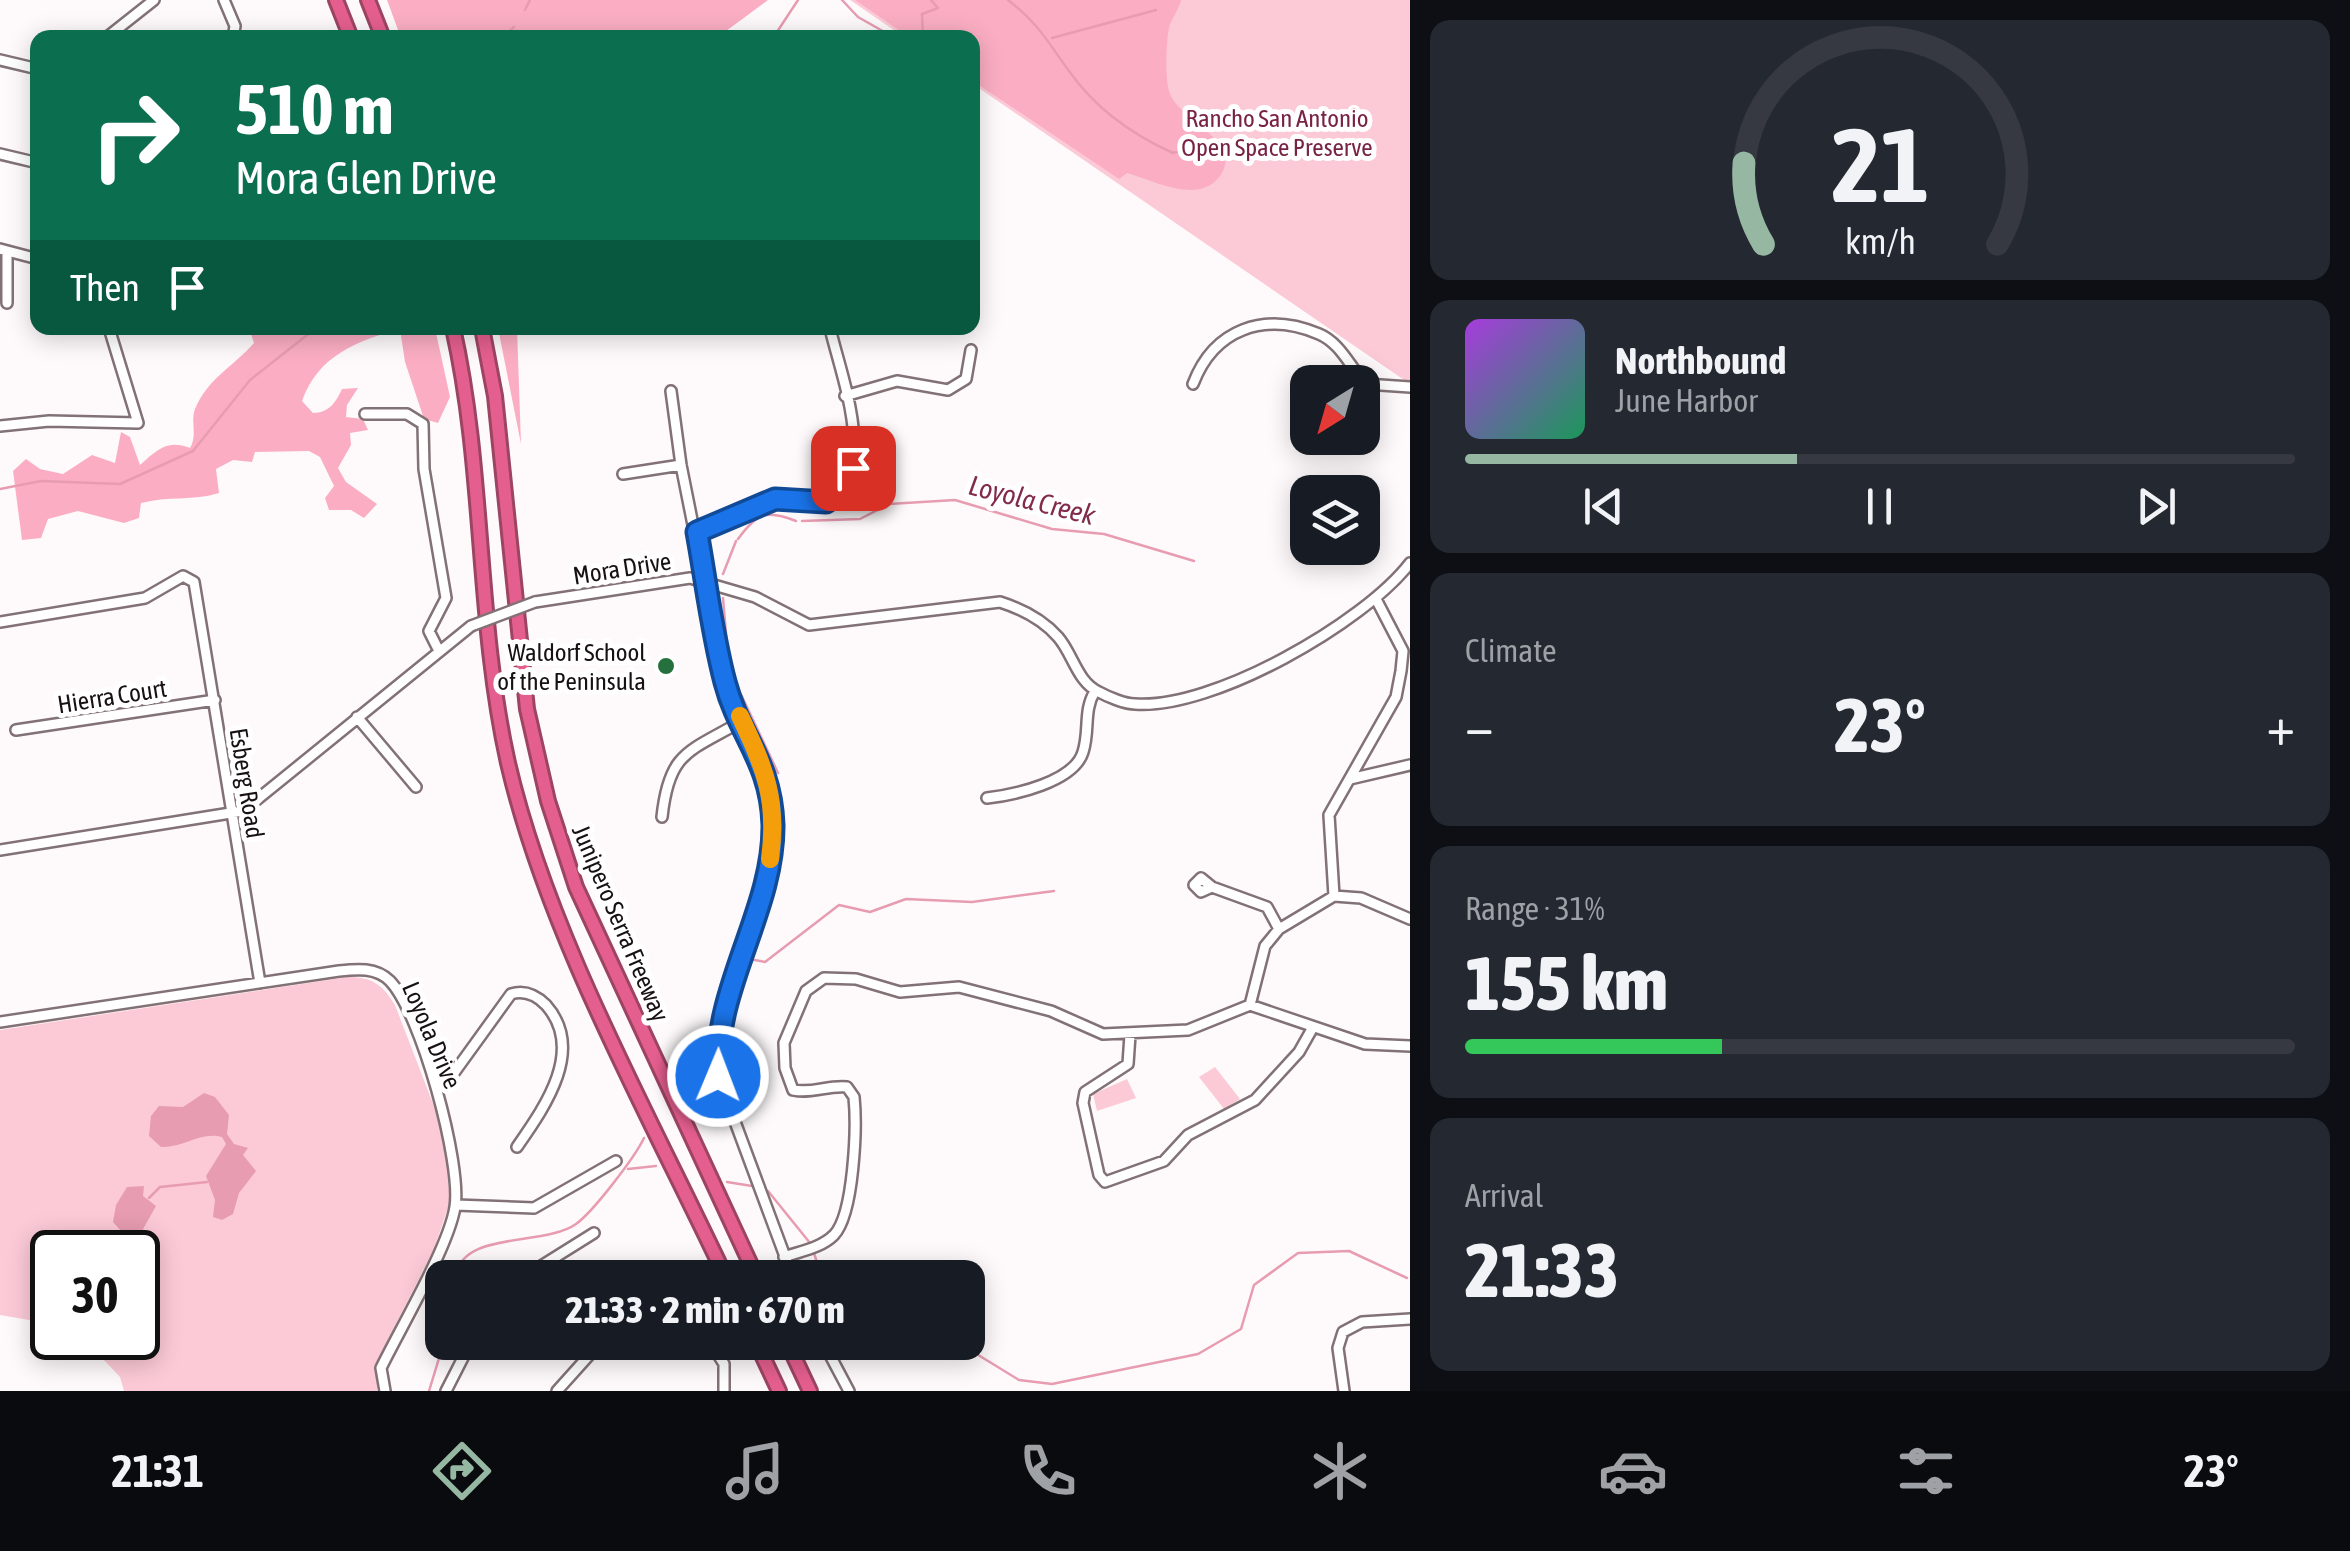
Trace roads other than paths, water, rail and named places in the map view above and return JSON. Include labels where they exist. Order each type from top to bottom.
[{"type":"highway","points":[[336,0],[348,30]]},
{"type":"highway","points":[[368,0],[380,30]]},
{"type":"highway","name":"Junipero Serra Freeway","points":[[454,335],[466,398],[499,713],[520,807],[568,941],[718,1260]]},
{"type":"highway","name":"Junipero Serra Freeway","points":[[483,335],[494,396],[525,693],[548,801],[576,886],[749,1260]]},
{"type":"highway","points":[[764,1360],[779,1391]]},
{"type":"highway","points":[[796,1360],[810,1391]]},
{"type":"street","points":[[116,30],[154,0]]},
{"type":"street","points":[[224,0],[234,30]]},
{"type":"street","points":[[0,60],[30,66]]},
{"type":"street","points":[[0,154],[30,161]]},
{"type":"street","points":[[7,303],[4,250],[30,257]]},
{"type":"street","points":[[1193,384],[1208,352],[1240,328],[1260,325],[1320,334],[1342,351],[1366,384],[1410,388]]},
{"type":"street","points":[[0,426],[49,421],[138,423],[111,335]]},
{"type":"street","points":[[697,532],[726,523],[767,501],[816,503],[834,498],[856,461],[855,432],[831,335]]},
{"type":"street","points":[[844,396],[897,381],[930,390],[955,388],[966,379],[970,350]]},
{"type":"street","points":[[671,391],[681,465],[725,685],[768,776],[772,840],[719,1025],[718,1076],[785,1260]]},
{"type":"street","points":[[365,414],[407,414],[423,424],[424,469],[446,598],[429,631],[439,651]]},
{"type":"street","points":[[623,474],[681,465]]},
{"type":"street","points":[[987,798],[1052,779],[1078,762],[1084,750],[1087,704],[1095,690],[1135,704],[1220,686],[1283,659],[1377,601],[1410,563]]},
{"type":"street","name":"Esberg Road","points":[[0,622],[145,598],[183,576],[194,582],[260,982]]},
{"type":"street","name":"Mora Drive","points":[[0,850],[243,811],[471,626],[535,602],[652,582],[707,582],[755,596],[809,625],[1000,602],[1026,610],[1059,638],[1095,690]]},
{"type":"street","points":[[1334,896],[1329,815],[1396,697],[1401,671],[1403,651],[1377,601]]},
{"type":"street","name":"Hierra Court","points":[[16,730],[214,700]]},
{"type":"street","points":[[357,717],[416,787]]},
{"type":"street","points":[[662,818],[666,779],[684,756],[742,722]]},
{"type":"street","points":[[1350,779],[1410,765]]},
{"type":"street","points":[[1212,887],[1267,907],[1278,929]]},
{"type":"street","points":[[1250,1006],[1265,946],[1278,929],[1334,896],[1362,898],[1410,918]]},
{"type":"street","name":"Loyola Drive","points":[[0,1022],[355,969],[381,975],[403,1004],[436,1087],[449,1140],[456,1205]]},
{"type":"street","points":[[784,1257],[823,1244],[837,1232],[850,1179],[854,1097],[846,1087],[833,1086],[813,1094],[793,1090],[785,1068],[784,1043],[793,1017],[806,991],[824,978],[856,979],[900,992],[959,987],[1051,1010],[1103,1034],[1188,1030],[1250,1006],[1365,1044],[1410,1046]]},
{"type":"street","points":[[436,1087],[450,1077],[511,994],[524,992],[540,1000],[552,1014],[564,1059],[554,1086],[517,1147]]},
{"type":"street","points":[[1130,1035],[1128,1064],[1086,1092],[1083,1103],[1099,1175],[1106,1182],[1164,1161],[1188,1135],[1255,1100],[1299,1052],[1312,1029]]},
{"type":"street","points":[[386,1391],[382,1368],[456,1205],[534,1208],[616,1161]]},
{"type":"street","points":[[551,1260],[594,1234]]},
{"type":"street","points":[[1344,1391],[1338,1348],[1343,1332],[1362,1322],[1410,1319]]},
{"type":"street","points":[[446,1391],[462,1360]]},
{"type":"street","points":[[557,1391],[585,1360]]},
{"type":"street","points":[[721,1360],[724,1391]]},
{"type":"street","points":[[833,1360],[849,1391]]},
{"type":"waterway","points":[[525,10],[530,0]]},
{"type":"waterway","points":[[778,30],[798,0]]},
{"type":"waterway","points":[[842,0],[858,17],[881,30]]},
{"type":"waterway","points":[[923,30],[922,14],[938,8],[931,0]]},
{"type":"waterway","points":[[1008,0],[1035,25],[1079,84],[1116,119],[1173,153],[1184,150],[1220,157]]},
{"type":"waterway","points":[[1052,38],[1156,10]]},
{"type":"waterway","points":[[510,30],[514,27]]},
{"type":"waterway","points":[[0,489],[41,481],[120,484],[193,451],[250,380],[307,335]]},
{"type":"waterway","name":"Loyola Creek","points":[[802,521],[860,519],[889,504],[955,500],[1052,529],[1104,534],[1194,561]]},
{"type":"waterway","name":"Loyola Creek","points":[[738,539],[763,516],[777,515],[796,521]]},
{"type":"waterway","name":"Loyola Creek","points":[[723,574],[736,541]]},
{"type":"waterway","name":"Loyola Creek","points":[[723,598],[729,669],[778,773]]},
{"type":"waterway","points":[[744,958],[765,962],[839,905],[870,912],[906,899],[972,902],[1054,891]]},
{"type":"waterway","name":"Loyola Creek","points":[[681,1080],[702,1045]]},
{"type":"waterway","name":"Loyola Creek","points":[[464,1260],[487,1246],[562,1231],[576,1224],[613,1184],[644,1138]]},
{"type":"waterway","points":[[628,1169],[656,1166]]},
{"type":"waterway","points":[[149,1198],[160,1187],[207,1182]]},
{"type":"waterway","points":[[727,1182],[752,1186]]},
{"type":"waterway","points":[[768,1191],[810,1243]]},
{"type":"waterway","points":[[813,1250],[816,1260]]},
{"type":"waterway","points":[[985,1359],[1019,1380],[1052,1384],[1198,1354],[1241,1329],[1254,1285],[1298,1253],[1349,1251],[1407,1278]]},
{"type":"waterway","name":"Loyola Creek","points":[[429,1391],[438,1360]]},
{"type":"place","name":"Waldorf School of the Peninsula","points":[[666,666]]},
{"type":"park label","name":"Rancho San Antonio Open Space Preserve","points":[[1277,132]]}]
